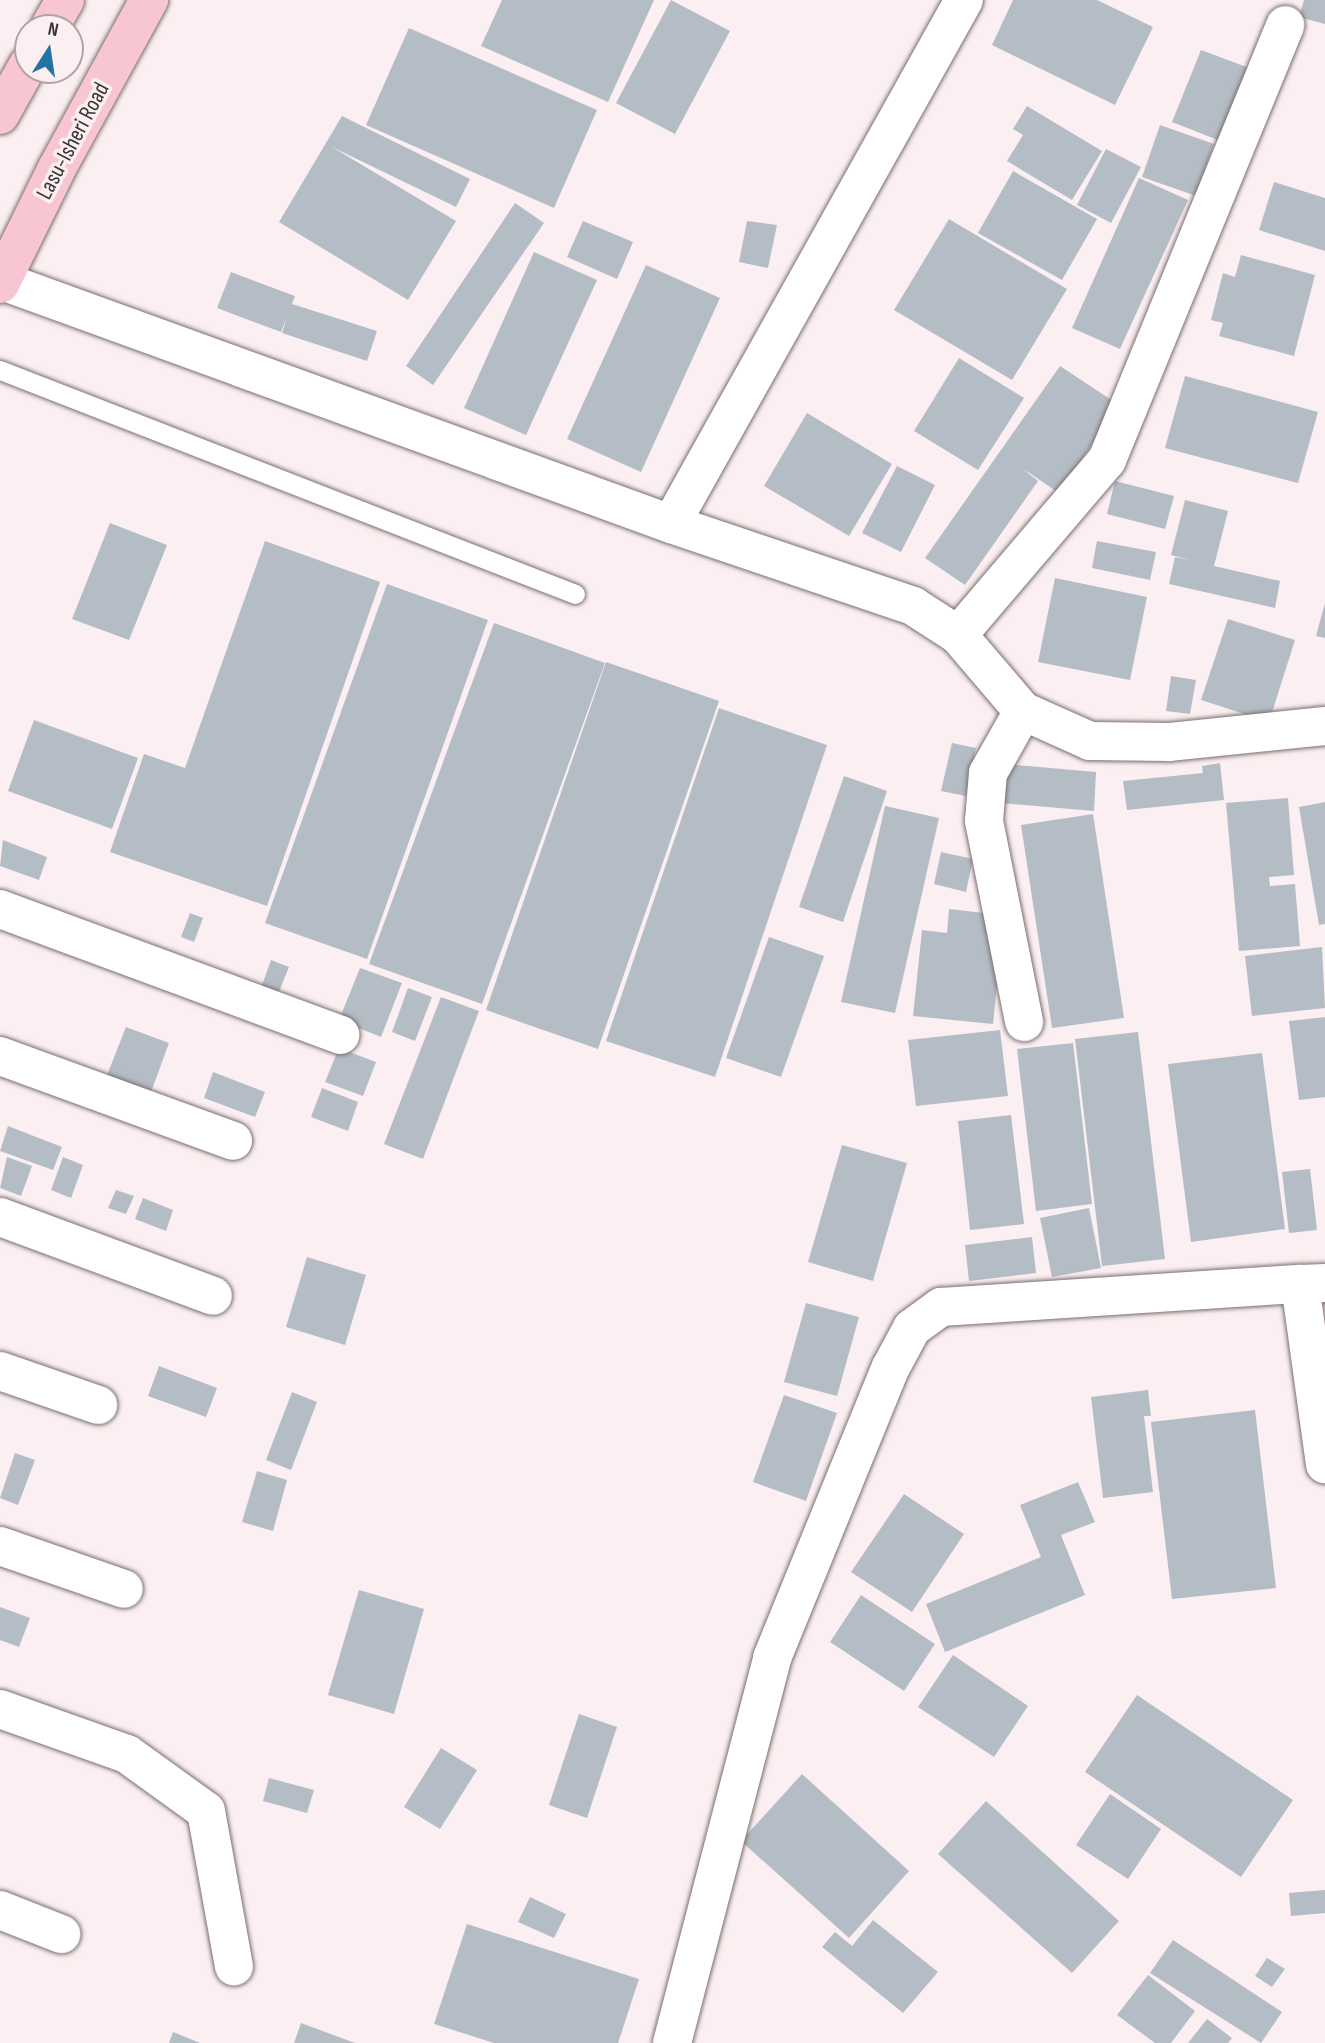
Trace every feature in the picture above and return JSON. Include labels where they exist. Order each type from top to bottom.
[{"type":"main road","name":"Lasu-Isheri Road","points":[[1,282],[57,168],[149,0]]},
{"type":"main road","points":[[0,115],[17,84]]},
{"type":"street","points":[[671,524],[964,0]]},
{"type":"street","points":[[958,635],[1107,460],[1285,25]]},
{"type":"street","points":[[1,282],[671,524],[913,606],[958,635],[1023,711],[1090,741],[1170,742],[1325,726]]},
{"type":"street","points":[[1023,711],[988,773],[984,821],[1024,1022]]},
{"type":"street","points":[[0,909],[340,1035]]},
{"type":"street","points":[[0,1056],[233,1141]]},
{"type":"street","points":[[0,1217],[213,1296]]},
{"type":"street","points":[[672,2043],[772,1658],[891,1367],[912,1328],[941,1307],[1312,1283],[1325,1464]]},
{"type":"street","points":[[0,1371],[98,1405]]},
{"type":"street","points":[[0,1546],[124,1589]]},
{"type":"street","points":[[0,1709],[127,1754],[206,1811],[234,1967]]},
{"type":"street","points":[[0,1910],[61,1934]]},
{"type":"lane","points":[[0,370],[575,594]]},
{"type":"building","points":[[502,0],[654,0],[608,102],[481,46]]},
{"type":"building","points":[[671,0],[730,31],[675,134],[616,103]]},
{"type":"building","points":[[1013,0],[1097,0],[1153,27],[1115,105],[992,45]]},
{"type":"building","points":[[1304,0],[1325,0],[1325,24],[1299,17]]},
{"type":"building","points":[[409,28],[597,110],[554,208],[366,125]]},
{"type":"building","points":[[1201,50],[1257,71],[1228,144],[1172,122]]},
{"type":"building","points":[[1027,106],[1102,151],[1072,200],[1007,161],[1023,135],[1013,129]]},
{"type":"building","points":[[342,116],[470,179],[456,207],[332,147],[456,221],[408,300],[279,222]]},
{"type":"building","points":[[1160,125],[1214,144],[1196,196],[1142,177]]},
{"type":"building","points":[[1106,149],[1141,167],[1111,223],[1077,205]]},
{"type":"building","points":[[1013,171],[1097,219],[1062,280],[978,233]]},
{"type":"building","points":[[1139,178],[1188,200],[1120,349],[1072,328]]},
{"type":"building","points":[[1274,182],[1325,198],[1325,251],[1259,230]]},
{"type":"building","points":[[515,203],[544,223],[433,385],[406,366]]},
{"type":"building","points":[[949,219],[1067,289],[1012,380],[894,310]]},
{"type":"building","points":[[583,221],[633,242],[617,279],[567,257]]},
{"type":"building","points":[[747,221],[777,225],[768,268],[739,262]]},
{"type":"building","points":[[534,252],[597,280],[526,435],[464,408]]},
{"type":"building","points":[[1241,255],[1315,275],[1294,356],[1219,336],[1223,323],[1211,320],[1223,273],[1235,277]]},
{"type":"building","points":[[646,265],[720,298],[641,472],[567,439]]},
{"type":"building","points":[[231,272],[295,296],[292,304],[377,331],[367,361],[282,333],[287,317],[281,332],[217,308]]},
{"type":"building","points":[[959,358],[1024,398],[978,470],[914,431]]},
{"type":"building","points":[[1060,366],[1119,405],[1059,493],[1022,468],[1038,481],[965,585],[925,558]]},
{"type":"building","points":[[1185,376],[1318,412],[1298,483],[1165,448]]},
{"type":"building","points":[[807,413],[892,464],[849,536],[764,486]]},
{"type":"building","points":[[897,466],[935,485],[901,552],[862,533]]},
{"type":"building","points":[[1115,481],[1174,496],[1165,529],[1107,514]]},
{"type":"building","points":[[1185,500],[1228,511],[1214,566],[1280,581],[1275,608],[1169,584],[1175,557],[1190,560],[1171,555]]},
{"type":"building","points":[[110,523],[167,545],[129,640],[72,619]]},
{"type":"building","points":[[265,541],[380,582],[267,906],[110,852],[144,754],[185,768]]},
{"type":"building","points":[[1097,541],[1156,552],[1150,580],[1092,568]]},
{"type":"building","points":[[1055,578],[1147,597],[1130,680],[1038,662]]},
{"type":"building","points":[[387,584],[488,620],[367,959],[265,923]]},
{"type":"building","points":[[1325,603],[1325,638],[1316,636]]},
{"type":"building","points":[[1228,619],[1295,640],[1269,722],[1201,700]]},
{"type":"building","points":[[494,623],[605,663],[482,1004],[369,964]]},
{"type":"building","points":[[606,662],[719,701],[598,1049],[486,1010]]},
{"type":"building","points":[[1171,676],[1196,680],[1190,714],[1166,711]]},
{"type":"building","points":[[719,708],[827,745],[715,1077],[606,1041]]},
{"type":"building","points":[[34,720],[138,758],[112,829],[8,791]]},
{"type":"building","points":[[952,743],[976,748],[966,796],[941,791]]},
{"type":"building","points":[[1220,763],[1224,800],[1127,810],[1123,781],[1203,773],[1202,766]]},
{"type":"building","points":[[1005,764],[1096,772],[1094,811],[1002,803]]},
{"type":"building","points":[[844,776],[887,791],[843,922],[799,907]]},
{"type":"building","points":[[1288,798],[1294,875],[1269,877],[1270,886],[1295,884],[1300,946],[1239,951],[1226,803]]},
{"type":"building","points":[[1325,802],[1325,924],[1319,925],[1299,807]]},
{"type":"building","points":[[885,806],[939,818],[895,1013],[841,1002]]},
{"type":"building","points":[[1093,814],[1124,1018],[1052,1028],[1021,825]]},
{"type":"building","points":[[3,840],[47,857],[39,880],[0,866]]},
{"type":"building","points":[[941,852],[973,859],[966,892],[934,884]]},
{"type":"building","points":[[949,909],[993,914],[1002,939],[993,1024],[913,1016],[922,930],[947,933]]},
{"type":"building","points":[[190,913],[203,918],[194,942],[181,937]]},
{"type":"building","points":[[769,937],[824,956],[781,1077],[726,1058]]},
{"type":"building","points":[[1322,947],[1325,1008],[1252,1016],[1245,956]]},
{"type":"building","points":[[271,960],[289,967],[278,994],[261,988]]},
{"type":"building","points":[[360,968],[402,983],[381,1037],[339,1020]]},
{"type":"building","points":[[408,988],[432,997],[415,1041],[392,1032]]},
{"type":"building","points":[[441,997],[479,1011],[423,1159],[384,1144]]},
{"type":"building","points":[[1325,1017],[1325,1097],[1299,1100],[1289,1021]]},
{"type":"building","points":[[126,1027],[169,1043],[151,1092],[107,1075]]},
{"type":"building","points":[[1000,1030],[1008,1096],[916,1106],[908,1040]]},
{"type":"building","points":[[1138,1032],[1165,1259],[1102,1266],[1075,1039]]},
{"type":"building","points":[[1073,1043],[1092,1204],[1036,1211],[1017,1049]]},
{"type":"building","points":[[339,1048],[376,1062],[363,1096],[325,1082]]},
{"type":"building","points":[[1262,1053],[1285,1229],[1191,1242],[1168,1064]]},
{"type":"building","points":[[213,1072],[265,1092],[255,1117],[204,1098]]},
{"type":"building","points":[[322,1088],[358,1102],[348,1131],[311,1117]]},
{"type":"building","points":[[1011,1115],[1024,1224],[970,1230],[958,1121]]},
{"type":"building","points":[[8,1126],[62,1147],[53,1170],[0,1151]]},
{"type":"building","points":[[842,1145],[907,1163],[873,1281],[808,1262]]},
{"type":"building","points":[[7,1157],[32,1166],[21,1196],[0,1188]]},
{"type":"building","points":[[63,1157],[83,1165],[71,1198],[51,1190]]},
{"type":"building","points":[[1310,1169],[1317,1230],[1289,1233],[1282,1172]]},
{"type":"building","points":[[116,1190],[134,1196],[126,1214],[108,1208]]},
{"type":"building","points":[[143,1198],[173,1210],[166,1231],[135,1219]]},
{"type":"building","points":[[1089,1208],[1101,1268],[1052,1277],[1040,1218]]},
{"type":"building","points":[[1032,1237],[1036,1273],[969,1281],[965,1245]]},
{"type":"building","points":[[307,1257],[366,1275],[345,1345],[286,1327]]},
{"type":"building","points":[[806,1303],[859,1317],[837,1396],[784,1382]]},
{"type":"building","points":[[159,1366],[217,1388],[206,1417],[148,1396]]},
{"type":"building","points":[[1148,1390],[1151,1416],[1144,1416],[1153,1492],[1103,1498],[1091,1397]]},
{"type":"building","points":[[292,1392],[317,1402],[291,1470],[266,1460]]},
{"type":"building","points":[[784,1395],[837,1413],[806,1501],[753,1482]]},
{"type":"building","points":[[1255,1410],[1276,1588],[1172,1599],[1151,1422]]},
{"type":"building","points":[[15,1453],[35,1460],[18,1505],[0,1498]]},
{"type":"building","points":[[257,1471],[287,1480],[273,1531],[242,1522]]},
{"type":"building","points":[[1078,1482],[1095,1522],[1061,1535],[1085,1595],[945,1652],[926,1604],[1041,1557],[1020,1505]]},
{"type":"building","points":[[904,1494],[964,1534],[912,1612],[851,1572]]},
{"type":"building","points":[[359,1590],[424,1609],[394,1714],[328,1695]]},
{"type":"building","points":[[861,1595],[935,1644],[904,1691],[830,1642]]},
{"type":"building","points":[[0,1607],[30,1618],[19,1647],[0,1640]]},
{"type":"building","points":[[953,1655],[1028,1706],[994,1757],[918,1707]]},
{"type":"building","points":[[1137,1695],[1293,1800],[1241,1877],[1085,1772]]},
{"type":"building","points":[[579,1714],[617,1727],[587,1818],[549,1805]]},
{"type":"building","points":[[441,1748],[477,1770],[440,1829],[404,1807]]},
{"type":"building","points":[[802,1774],[909,1871],[849,1938],[741,1841]]},
{"type":"building","points":[[269,1778],[314,1790],[307,1813],[263,1801]]},
{"type":"building","points":[[1110,1794],[1161,1829],[1128,1879],[1076,1845]]},
{"type":"building","points":[[986,1801],[1119,1921],[1072,1973],[938,1854]]},
{"type":"building","points":[[1325,1890],[1325,1913],[1291,1916],[1289,1893]]},
{"type":"building","points":[[530,1897],[566,1914],[554,1938],[518,1922]]},
{"type":"building","points":[[873,1920],[938,1972],[903,2013],[822,1947],[835,1932],[852,1946]]},
{"type":"building","points":[[467,1924],[639,1979],[618,2043],[494,2043],[434,2024]]},
{"type":"building","points":[[1173,1940],[1282,2012],[1261,2043],[1150,1973]]},
{"type":"building","points":[[1267,1958],[1285,1969],[1272,1987],[1255,1976]]},
{"type":"building","points":[[1148,1975],[1195,2011],[1171,2043],[1155,2043],[1117,2015]]},
{"type":"building","points":[[1207,2019],[1232,2038],[1228,2043],[1188,2043]]},
{"type":"building","points":[[301,2023],[355,2043],[294,2043]]},
{"type":"building","points":[[173,2032],[200,2043],[169,2043]]}]
